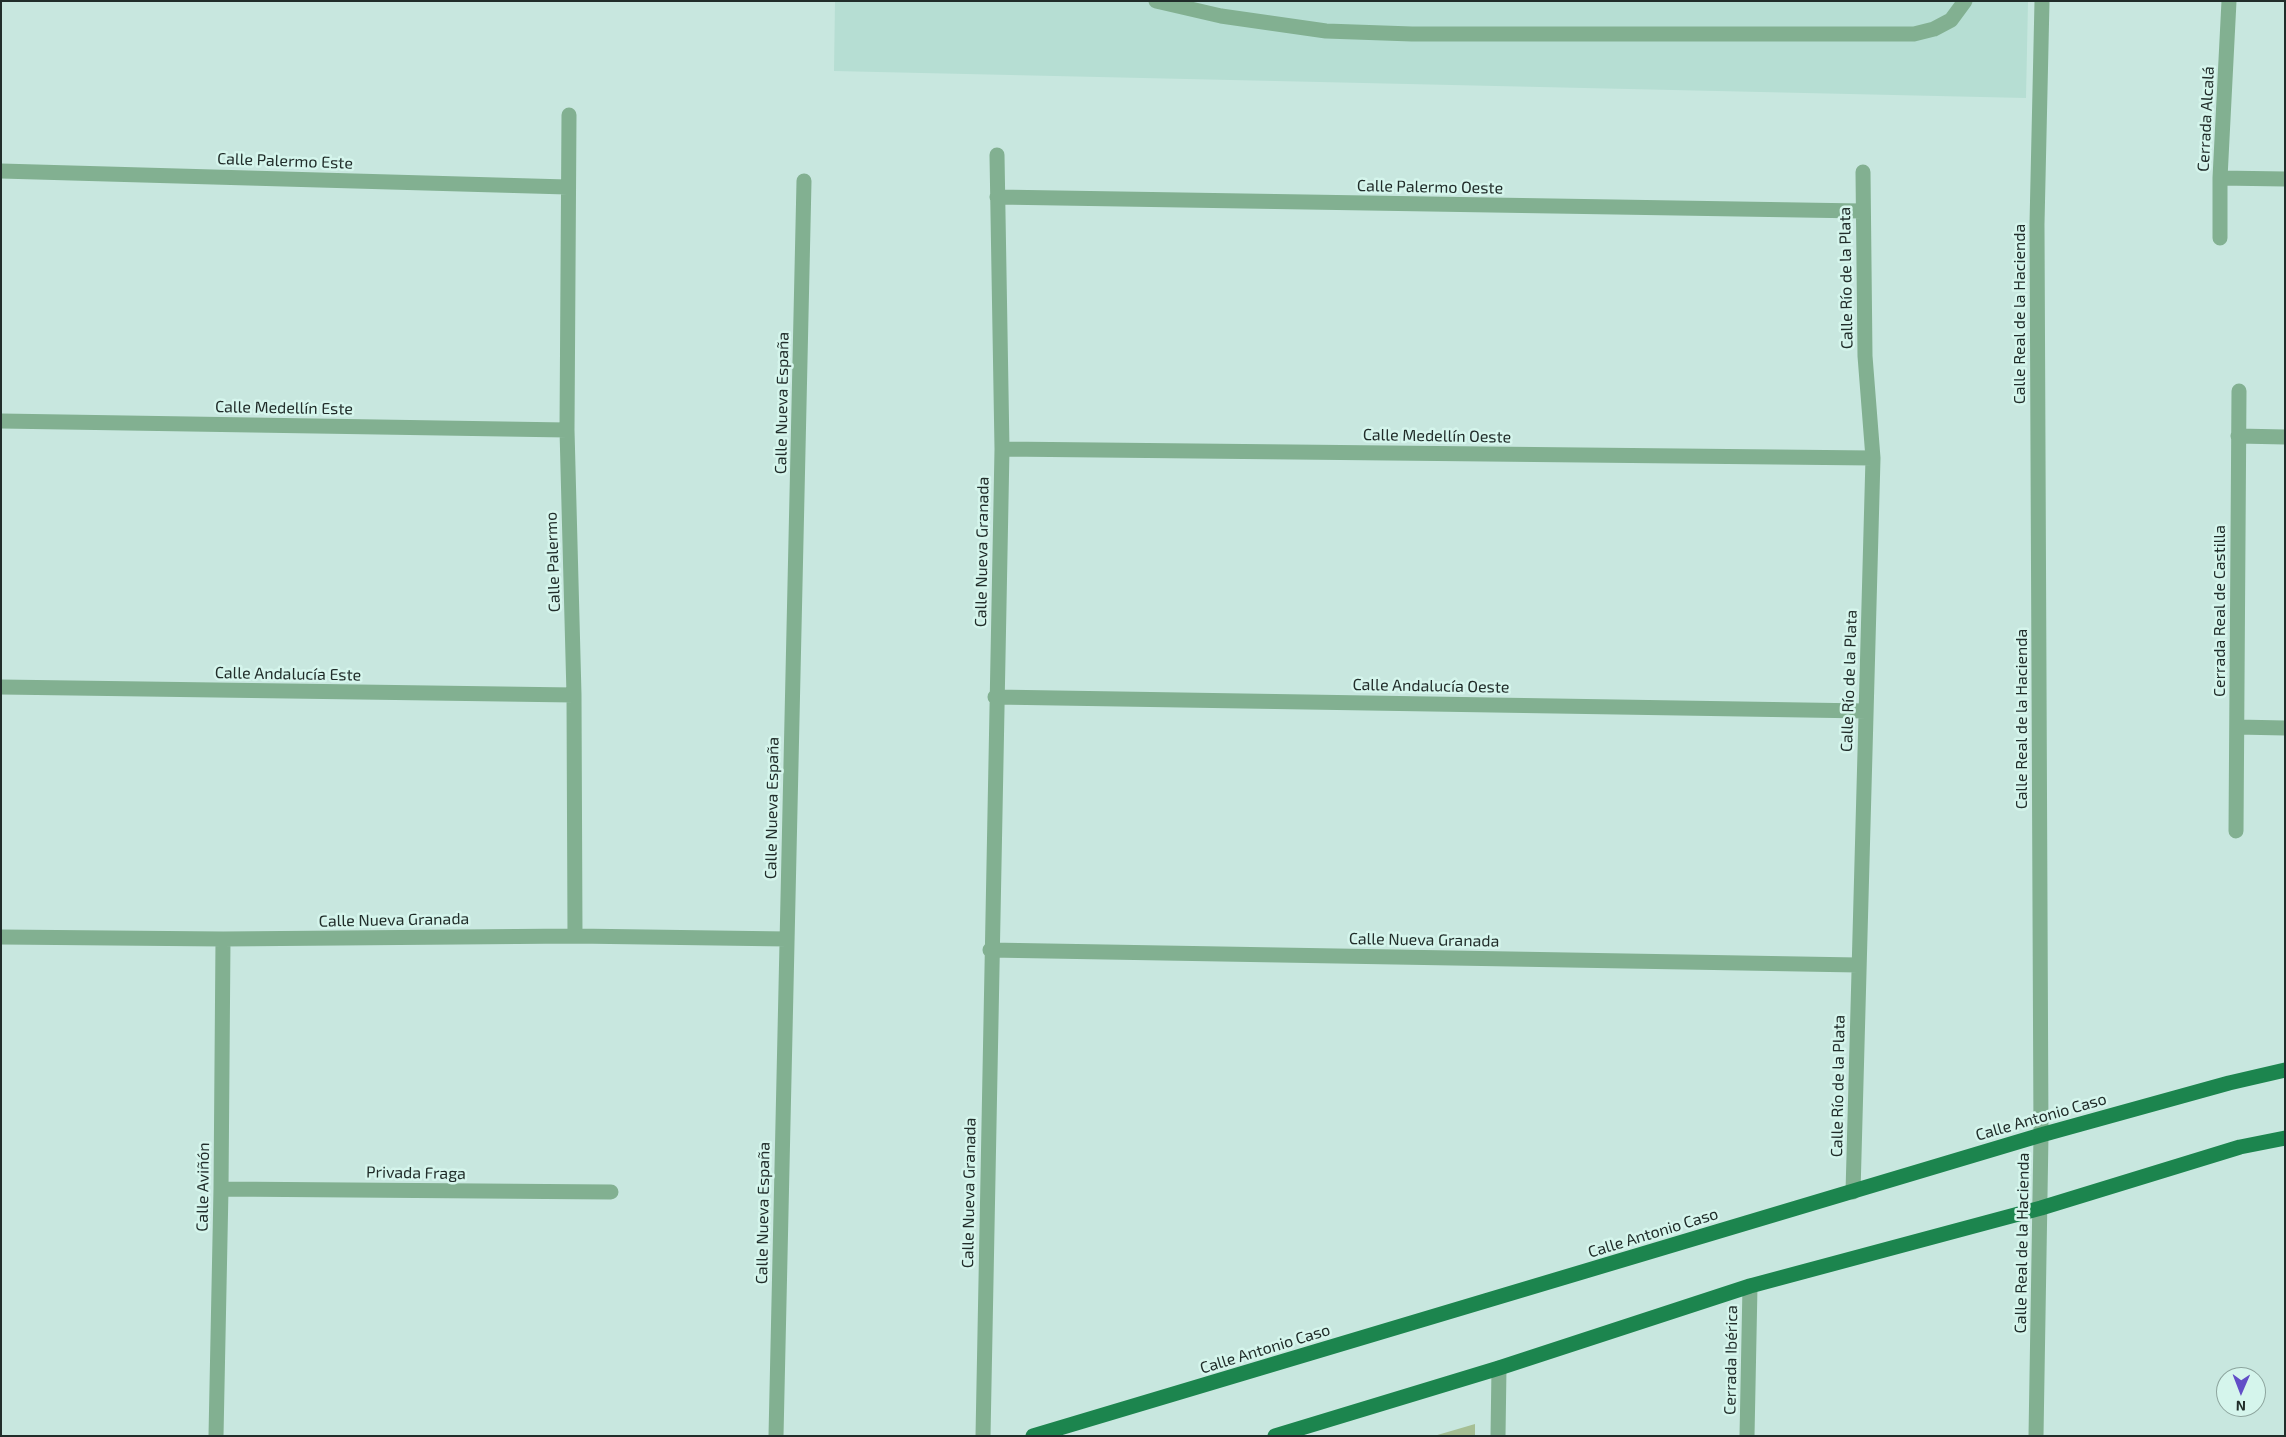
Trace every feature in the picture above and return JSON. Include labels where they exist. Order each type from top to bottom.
[{"type":"main road","name":"Calle Antonio Caso","points":[[1033,1436],[1853,1192],[2041,1134],[2228,1083],[2285,1070]]},
{"type":"main road","points":[[1275,1436],[1499,1368],[1750,1286],[2040,1208],[2240,1147],[2285,1138]]},
{"type":"street","points":[[1156,1],[1221,16],[1326,31],[1441,34],[1914,34],[1934,30],[1951,20],[1965,1]]},
{"type":"street","name":"Calle Real de la Hacienda","points":[[2036,1436],[2041,1134],[2037,224],[2042,1]]},
{"type":"street","name":"Cerrada Alcalá","points":[[2220,238],[2220,178],[2229,1]]},
{"type":"street","name":"Calle Palermo","points":[[568,115],[567,430],[574,695],[576,936]]},
{"type":"street","name":"Calle Nueva Granada","points":[[982,1436],[990,950],[1002,449],[996,197],[997,155]]},
{"type":"street","name":"Calle Palermo Este","points":[[1,171],[567,187]]},
{"type":"street","name":"Calle Río de la Plata","points":[[1853,1192],[1872,458],[1866,356],[1862,211],[1863,172]]},
{"type":"street","points":[[2220,178],[2285,179]]},
{"type":"street","name":"Calle Nueva España","points":[[776,1436],[804,181]]},
{"type":"street","name":"Calle Palermo Oeste","points":[[996,197],[1862,211]]},
{"type":"street","name":"Cerrada Real de Castilla","points":[[2236,831],[2239,391]]},
{"type":"street","name":"Calle Medellín Este","points":[[1,421],[567,430]]},
{"type":"street","points":[[2238,436],[2285,437]]},
{"type":"street","name":"Calle Medellín Oeste","points":[[1002,449],[1872,458]]},
{"type":"street","name":"Calle Andalucía Este","points":[[1,687],[574,695]]},
{"type":"street","name":"Calle Andalucía Oeste","points":[[996,697],[1866,711]]},
{"type":"street","points":[[2236,727],[2285,728]]},
{"type":"street","name":"Calle Nueva Granada","points":[[1,937],[223,939],[576,936],[786,939]]},
{"type":"street","name":"Calle Aviñón","points":[[216,1436],[221,1189],[223,939]]},
{"type":"street","name":"Calle Nueva Granada","points":[[990,950],[1858,965]]},
{"type":"street","name":"Privada Fraga","points":[[221,1189],[611,1192]]},
{"type":"street","name":"Cerrada Ibérica","points":[[1747,1436],[1750,1286]]},
{"type":"street","points":[[1498,1436],[1499,1368]]},
{"type":"shaded area","points":[[835,1],[2028,1],[2026,98],[834,71]]},
{"type":"shaded area","points":[[1475,1424],[1475,1436],[1434,1436]]}]
